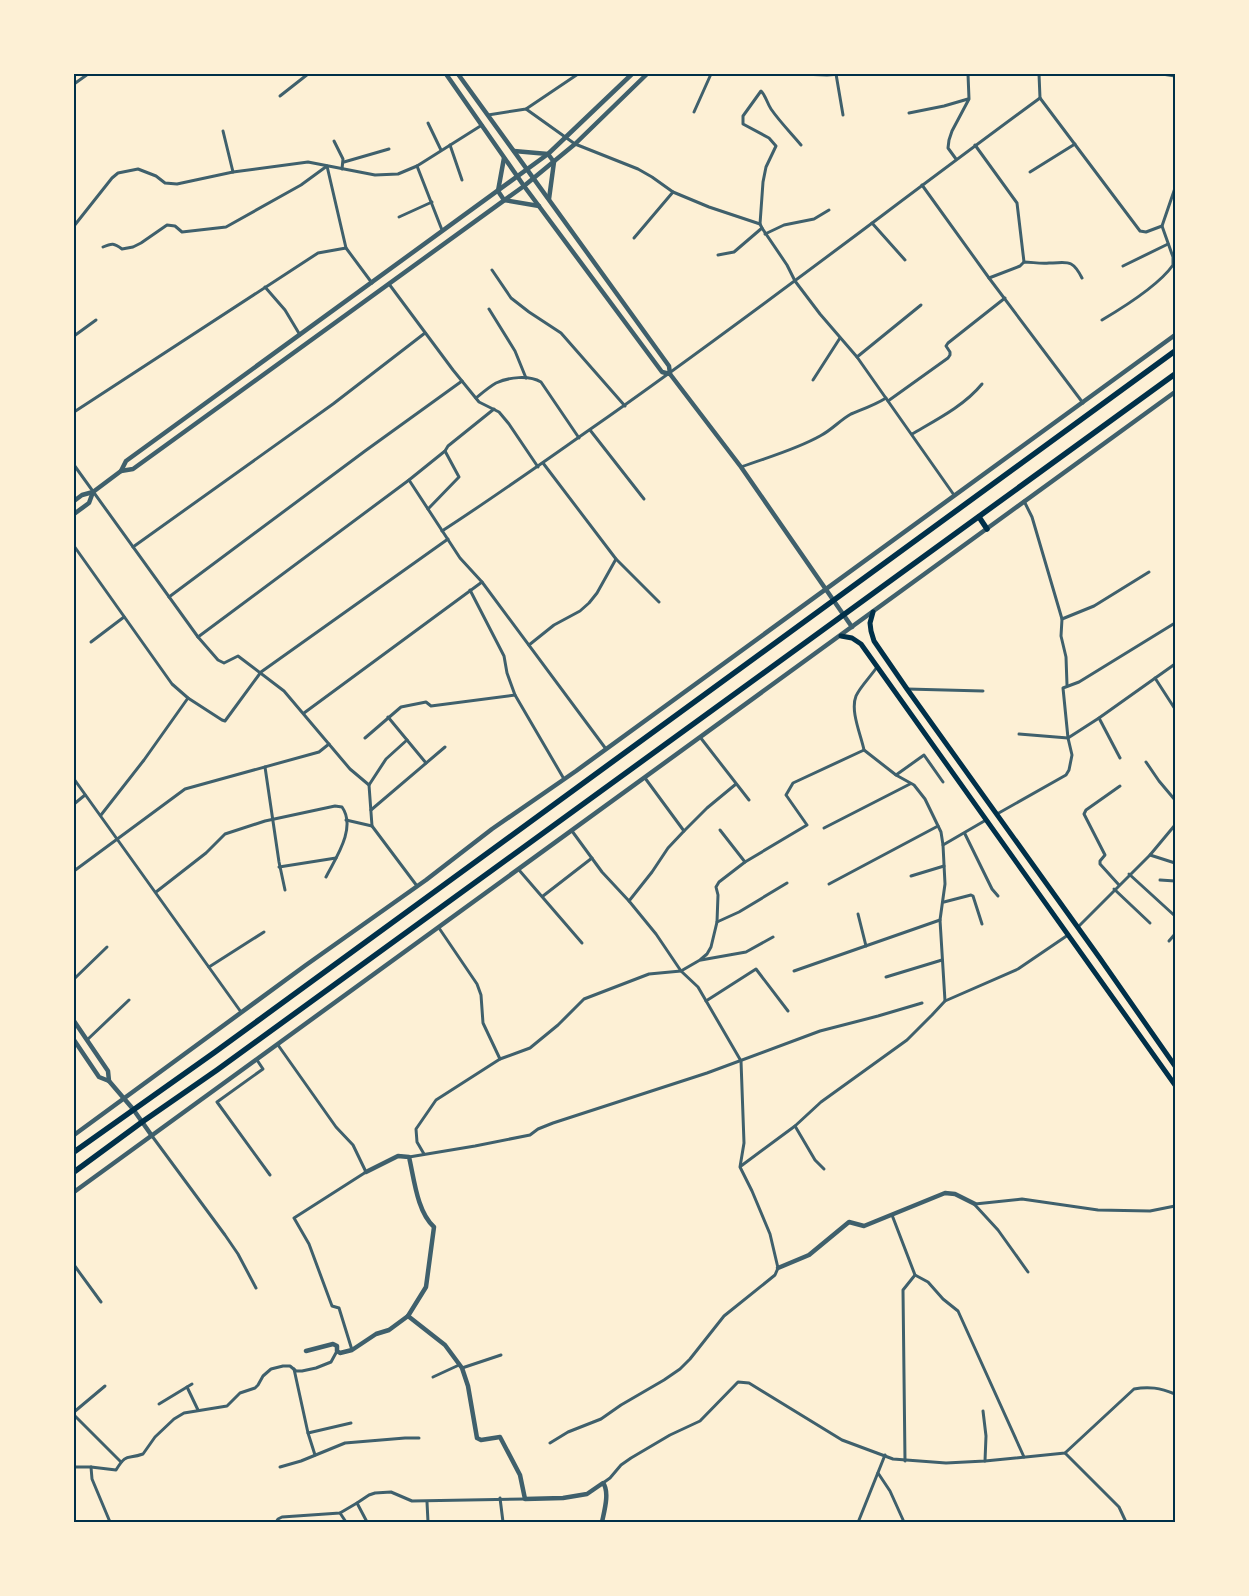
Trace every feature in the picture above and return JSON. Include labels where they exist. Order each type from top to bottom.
[{"type":"highway","points":[[74,1152],[215,1052],[1175,351]]},
{"type":"highway","points":[[74,1172],[1175,374]]},
{"type":"highway","points":[[979,517],[987,528]]},
{"type":"main road","points":[[873,612],[870,623],[874,641],[1175,1066]]},
{"type":"main road","points":[[841,636],[852,638],[860,644],[1175,1085]]},
{"type":"main road","points":[[1090,964],[1099,957]]},
{"type":"street","points":[[74,84],[88,74]]},
{"type":"street","points":[[280,96],[308,74]]},
{"type":"street","points":[[446,74],[524,186],[662,372],[670,374]]},
{"type":"street","points":[[458,74],[669,366],[670,374],[741,467],[852,627]]},
{"type":"street","points":[[488,115],[526,109],[578,74]]},
{"type":"street","points":[[74,501],[82,495],[93,492],[121,471],[126,461],[548,154],[632,74]]},
{"type":"street","points":[[121,471],[132,469],[524,186],[575,144],[647,74]]},
{"type":"street","points":[[694,112],[711,74]]},
{"type":"street","points":[[800,74],[841,74]]},
{"type":"street","points":[[836,74],[843,115]]},
{"type":"street","points":[[956,159],[948,148],[949,140],[968,99],[968,74]]},
{"type":"street","points":[[1039,74],[1040,98],[1140,231],[1146,232],[1162,226]]},
{"type":"street","points":[[1162,74],[1175,76]]},
{"type":"street","points":[[801,145],[778,119],[761,91],[743,116],[743,124],[769,138],[776,146],[766,167],[763,182],[761,226],[787,265],[795,281],[857,357],[955,496]]},
{"type":"street","points":[[442,530],[494,498],[670,374],[1040,98]]},
{"type":"street","points":[[909,113],[968,99]]},
{"type":"street","points":[[526,109],[575,144],[638,169],[673,192],[761,226]]},
{"type":"street","points":[[428,123],[441,150]]},
{"type":"street","points":[[74,226],[118,173],[138,169],[156,176],[165,183],[176,184],[233,172],[308,162],[375,175],[398,174],[417,166],[482,125]]},
{"type":"street","points":[[223,131],[233,172]]},
{"type":"street","points":[[334,141],[344,162],[342,169]]},
{"type":"street","points":[[1030,172],[1075,144]]},
{"type":"street","points":[[450,145],[462,180]]},
{"type":"street","points":[[975,145],[1017,203],[1024,262]]},
{"type":"street","points":[[344,162],[389,149]]},
{"type":"street","points":[[514,151],[548,154],[554,162],[548,199]]},
{"type":"street","points":[[504,158],[498,191],[504,200],[539,206]]},
{"type":"street","points":[[103,247],[111,243],[116,244],[122,249],[133,247],[167,225],[175,226],[182,232],[226,227],[301,185],[327,166]]},
{"type":"street","points":[[327,166],[346,248],[372,283]]},
{"type":"street","points":[[417,166],[442,230]]},
{"type":"street","points":[[922,185],[1083,403]]},
{"type":"street","points":[[1102,320],[1163,278],[1174,265],[1162,226],[1175,188]]},
{"type":"street","points":[[634,238],[673,192]]},
{"type":"street","points":[[399,217],[432,202]]},
{"type":"street","points":[[765,234],[784,226],[814,219],[829,210]]},
{"type":"street","points":[[872,223],[905,260]]},
{"type":"street","points":[[718,255],[734,252],[761,226]]},
{"type":"street","points":[[1124,266],[1168,244]]},
{"type":"street","points":[[74,412],[318,253],[346,248]]},
{"type":"street","points":[[989,278],[1020,266],[1024,262],[1066,262],[1071,263],[1078,270],[1082,278]]},
{"type":"street","points":[[492,270],[511,298],[560,333],[625,406]]},
{"type":"street","points":[[389,284],[479,402],[499,412],[538,467]]},
{"type":"street","points":[[265,287],[285,310],[300,335]]},
{"type":"street","points":[[741,467],[786,452],[818,438],[848,416],[887,400],[948,358],[950,352],[946,346],[950,340],[1005,298]]},
{"type":"street","points":[[857,357],[921,305]]},
{"type":"street","points":[[489,308],[515,351],[526,378]]},
{"type":"street","points":[[74,336],[96,320]]},
{"type":"street","points":[[133,547],[333,404],[426,334]]},
{"type":"street","points":[[74,1135],[418,886],[492,828],[564,780],[1175,335]]},
{"type":"street","points":[[813,380],[840,338]]},
{"type":"street","points":[[476,398],[495,384],[510,378],[537,380],[541,382],[579,438]]},
{"type":"street","points":[[169,597],[462,381]]},
{"type":"street","points":[[912,434],[960,404],[982,384]]},
{"type":"street","points":[[74,1192],[841,636],[1024,501],[1175,394]]},
{"type":"street","points":[[198,637],[409,480],[494,409]]},
{"type":"street","points":[[590,430],[644,499]]},
{"type":"street","points":[[428,509],[459,477],[445,451]]},
{"type":"street","points":[[543,463],[616,559],[659,602]]},
{"type":"street","points":[[74,464],[198,637],[218,660],[224,663],[238,656],[284,691],[350,768],[369,785]]},
{"type":"street","points":[[409,480],[460,558],[482,582],[606,749]]},
{"type":"street","points":[[74,514],[89,503],[93,492]]},
{"type":"street","points":[[1024,501],[1032,516],[1062,619],[1061,636],[1066,657],[1068,685]]},
{"type":"street","points":[[74,546],[172,684],[188,698],[225,721],[261,672],[448,539]]},
{"type":"street","points":[[529,645],[554,625],[590,604],[616,559]]},
{"type":"street","points":[[1062,619],[1094,606],[1149,572]]},
{"type":"street","points":[[304,713],[482,582]]},
{"type":"street","points":[[470,590],[504,656],[507,673],[515,695],[564,780]]},
{"type":"street","points":[[91,642],[124,617]]},
{"type":"street","points":[[996,814],[1066,775],[1069,770],[1072,755],[1068,738],[1063,688],[1079,682],[1175,623]]},
{"type":"street","points":[[1019,734],[1068,738],[1175,664]]},
{"type":"street","points":[[877,667],[856,697],[856,722],[864,750],[896,775],[911,783],[925,799],[941,832],[944,866],[944,902],[940,920],[945,1001]]},
{"type":"street","points":[[1155,678],[1175,709]]},
{"type":"street","points":[[907,689],[983,691]]},
{"type":"street","points":[[365,738],[401,707],[426,702],[431,706],[515,695]]},
{"type":"street","points":[[101,815],[144,760],[188,698]]},
{"type":"street","points":[[388,717],[426,763]]},
{"type":"street","points":[[1099,718],[1120,758]]},
{"type":"street","points":[[700,737],[749,800]]},
{"type":"street","points":[[407,740],[386,759],[369,785],[372,826],[418,886]]},
{"type":"street","points":[[74,871],[185,789],[319,752],[329,744]]},
{"type":"street","points":[[371,810],[445,747]]},
{"type":"street","points":[[424,1154],[417,1142],[416,1129],[436,1100],[500,1059],[530,1048],[558,1025],[584,999],[649,974],[681,971],[707,954],[711,947],[716,922],[718,895],[716,887],[719,882],[731,871],[807,825],[786,795],[793,783],[864,750]]},
{"type":"street","points":[[896,775],[924,755],[943,782]]},
{"type":"street","points":[[1146,762],[1175,800]]},
{"type":"street","points":[[265,767],[285,890]]},
{"type":"street","points":[[645,778],[684,831]]},
{"type":"street","points":[[74,779],[242,1013]]},
{"type":"street","points":[[824,828],[911,783]]},
{"type":"street","points":[[629,901],[668,848],[707,808],[736,784]]},
{"type":"street","points":[[1119,885],[1100,864],[1105,855],[1084,814],[1086,810],[1120,786]]},
{"type":"street","points":[[74,804],[85,795]]},
{"type":"street","points":[[156,892],[206,853],[225,834],[273,820],[335,806],[342,807],[345,811],[346,820],[345,841],[326,878]]},
{"type":"street","points":[[346,820],[372,826]]},
{"type":"street","points":[[943,846],[986,820]]},
{"type":"street","points":[[829,884],[938,826]]},
{"type":"street","points":[[1078,927],[1150,855],[1175,826]]},
{"type":"street","points":[[550,1443],[568,1432],[601,1419],[680,1370],[724,1316],[775,1275],[778,1268],[770,1234],[740,1167],[744,1143],[741,1061],[698,987],[681,971],[656,934],[602,872],[572,830]]},
{"type":"street","points":[[720,830],[745,862]]},
{"type":"street","points":[[965,834],[992,889],[998,896]]},
{"type":"street","points":[[1150,855],[1175,864]]},
{"type":"street","points":[[280,867],[336,858]]},
{"type":"street","points":[[543,896],[592,858]]},
{"type":"street","points":[[911,876],[944,866]]},
{"type":"street","points":[[519,870],[582,943]]},
{"type":"street","points":[[1129,874],[1175,916]]},
{"type":"street","points":[[1160,880],[1175,881]]},
{"type":"street","points":[[716,922],[739,912],[787,883]]},
{"type":"street","points":[[1114,889],[1150,923]]},
{"type":"street","points":[[944,902],[973,896],[982,924]]},
{"type":"street","points":[[858,914],[866,946]]},
{"type":"street","points":[[794,970],[940,920]]},
{"type":"street","points":[[439,928],[477,984],[481,995],[482,1023],[500,1059]]},
{"type":"street","points":[[209,967],[264,932]]},
{"type":"street","points":[[740,1167],[795,1126],[821,1102],[907,1040],[945,1001],[1018,970],[1068,934]]},
{"type":"street","points":[[1169,941],[1175,934]]},
{"type":"street","points":[[700,960],[746,952],[773,937]]},
{"type":"street","points":[[74,979],[107,947]]},
{"type":"street","points":[[886,977],[942,960]]},
{"type":"street","points":[[706,1001],[756,969],[788,1011]]},
{"type":"street","points":[[86,1040],[129,1000]]},
{"type":"street","points":[[352,1350],[339,1308],[332,1306],[309,1244],[294,1218],[366,1172],[398,1156],[408,1157],[530,1135],[538,1129],[553,1123],[707,1073],[820,1030],[922,1003]]},
{"type":"street","points":[[74,1021],[108,1071],[109,1082]]},
{"type":"street","points":[[74,1040],[99,1077],[109,1082],[133,1109],[225,1235],[238,1254],[256,1288]]},
{"type":"street","points":[[278,1045],[336,1127],[353,1145],[366,1172]]},
{"type":"street","points":[[257,1060],[263,1069],[217,1102],[270,1175]]},
{"type":"street","points":[[795,1126],[815,1160],[824,1169]]},
{"type":"street","points":[[337,1351],[340,1353],[352,1350],[376,1334],[389,1330],[408,1316],[426,1287],[434,1228],[427,1221],[422,1211],[408,1157]]},
{"type":"street","points":[[778,1268],[809,1255],[849,1222],[864,1226],[945,1193],[955,1194],[975,1204],[998,1230],[1028,1272]]},
{"type":"street","points":[[975,1204],[1022,1199],[1098,1210],[1150,1211],[1175,1206]]},
{"type":"street","points":[[892,1215],[915,1275],[928,1282],[943,1299],[958,1310],[1024,1456]]},
{"type":"street","points":[[74,1264],[101,1302]]},
{"type":"street","points":[[906,1461],[903,1290],[915,1275]]},
{"type":"street","points":[[408,1316],[445,1345],[460,1367],[468,1386],[477,1438],[481,1440],[500,1437],[520,1475],[525,1499]]},
{"type":"street","points":[[74,1467],[116,1470],[128,1456],[143,1454],[155,1437],[174,1419],[184,1413],[227,1406],[240,1394],[258,1385],[263,1376],[271,1369],[290,1366],[302,1371],[328,1364],[332,1362],[337,1346],[333,1344],[306,1351]]},
{"type":"street","points":[[433,1377],[501,1355]]},
{"type":"street","points":[[294,1369],[315,1456]]},
{"type":"street","points":[[276,1522],[282,1517],[340,1513],[369,1495],[391,1492],[412,1501],[427,1502],[500,1498],[563,1498],[587,1494],[610,1478],[621,1464],[670,1435],[700,1421],[738,1382],[750,1383],[842,1440],[893,1459],[946,1463],[1065,1453],[1134,1389],[1148,1386],[1175,1394]]},
{"type":"street","points":[[160,1404],[192,1384]]},
{"type":"street","points":[[105,1386],[74,1414],[121,1462]]},
{"type":"street","points":[[187,1387],[198,1410]]},
{"type":"street","points":[[983,1410],[986,1436],[985,1461]]},
{"type":"street","points":[[308,1433],[351,1422]]},
{"type":"street","points":[[280,1467],[301,1462],[345,1444],[419,1438]]},
{"type":"street","points":[[1065,1453],[1119,1507],[1126,1522]]},
{"type":"street","points":[[859,1522],[885,1456]]},
{"type":"street","points":[[91,1467],[92,1479],[110,1522]]},
{"type":"street","points":[[878,1473],[890,1491],[904,1522]]},
{"type":"street","points":[[602,1522],[606,1492],[606,1487],[603,1484]]},
{"type":"street","points":[[500,1498],[503,1522]]},
{"type":"street","points":[[427,1502],[428,1522]]},
{"type":"street","points":[[357,1503],[367,1522]]},
{"type":"street","points":[[340,1513],[346,1522]]}]
